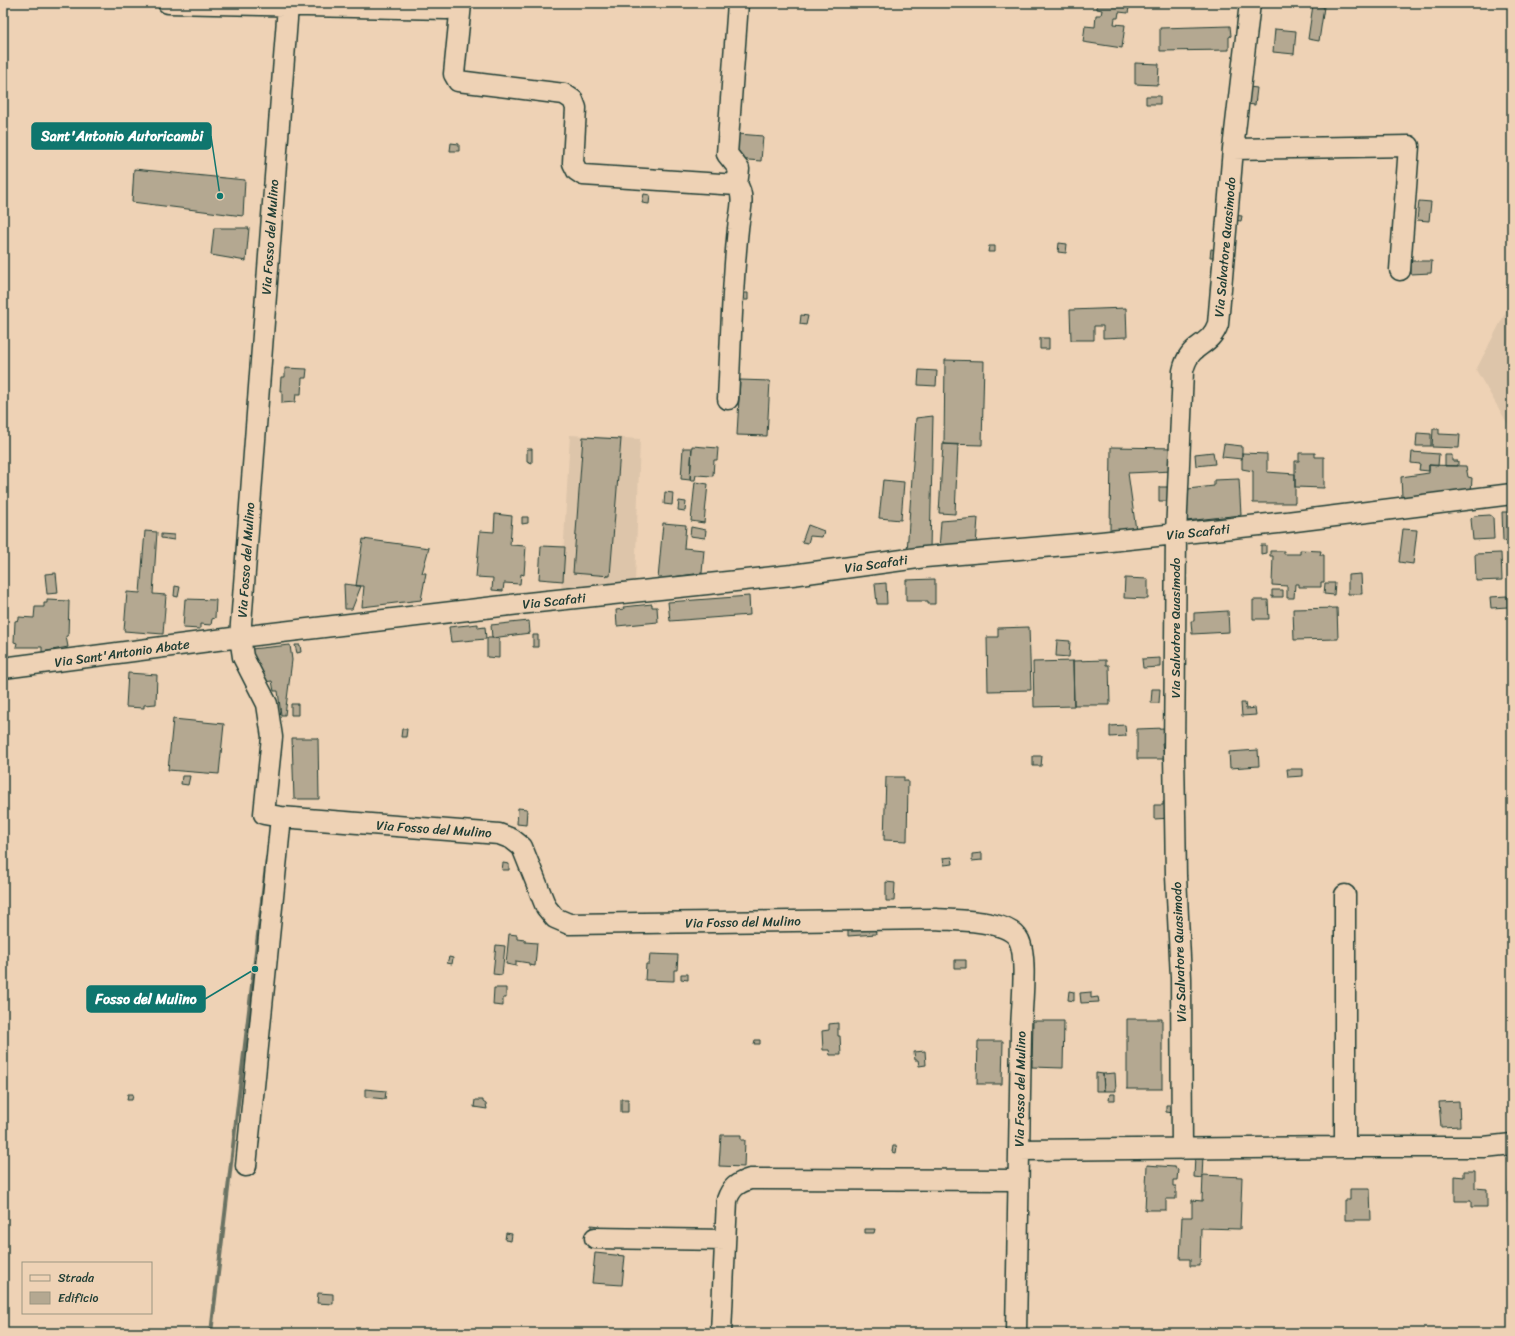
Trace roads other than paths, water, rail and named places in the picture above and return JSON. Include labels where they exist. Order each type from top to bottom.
[{"type":"street","points":[[168,3],[446,9],[454,8],[461,4]]},
{"type":"street","points":[[728,399],[736,249],[742,199],[741,190],[737,185],[739,169],[727,154],[738,3]]},
{"type":"street","name":"Via Salvatore Quasimodo","points":[[1182,1149],[1181,978],[1176,876],[1174,753],[1176,534],[1183,371],[1185,361],[1190,352],[1208,340],[1215,333],[1218,324],[1233,149],[1250,3]]},
{"type":"street","points":[[461,4],[454,74],[458,81],[564,94],[573,100],[576,108],[573,163],[577,171],[583,175],[737,185]]},
{"type":"street","name":"Via Fosso del Mulino","points":[[288,6],[240,637],[243,656],[267,704],[272,737],[272,816],[499,834],[512,839],[522,847],[546,906],[555,918],[569,924],[936,919],[991,924],[1011,931],[1019,939],[1024,957],[1021,1017],[1016,1333]]},
{"type":"street","points":[[1233,149],[1409,146],[1400,270]]},
{"type":"street","name":"Via Scafati","points":[[240,637],[519,604],[792,575],[925,557],[1176,534],[1287,522],[1512,494]]},
{"type":"street","name":"Via Sant'Antonio Abate","points":[[3,668],[240,637]]},
{"type":"street","points":[[246,1166],[272,816]]},
{"type":"street","points":[[1344,895],[1345,1147]]},
{"type":"street","points":[[1019,1150],[1484,1147],[1512,1144]]},
{"type":"street","points":[[721,1333],[727,1200],[734,1186],[750,1179],[1018,1180]]},
{"type":"street","points":[[595,1238],[725,1240]]},
{"type":"waterway","points":[[211,1333],[267,858]]},
{"type":"place","name":"Sant'Antonio Autoricambi","points":[[220,196]]},
{"type":"place","name":"Fosso del Mulino","points":[[255,969]]}]
